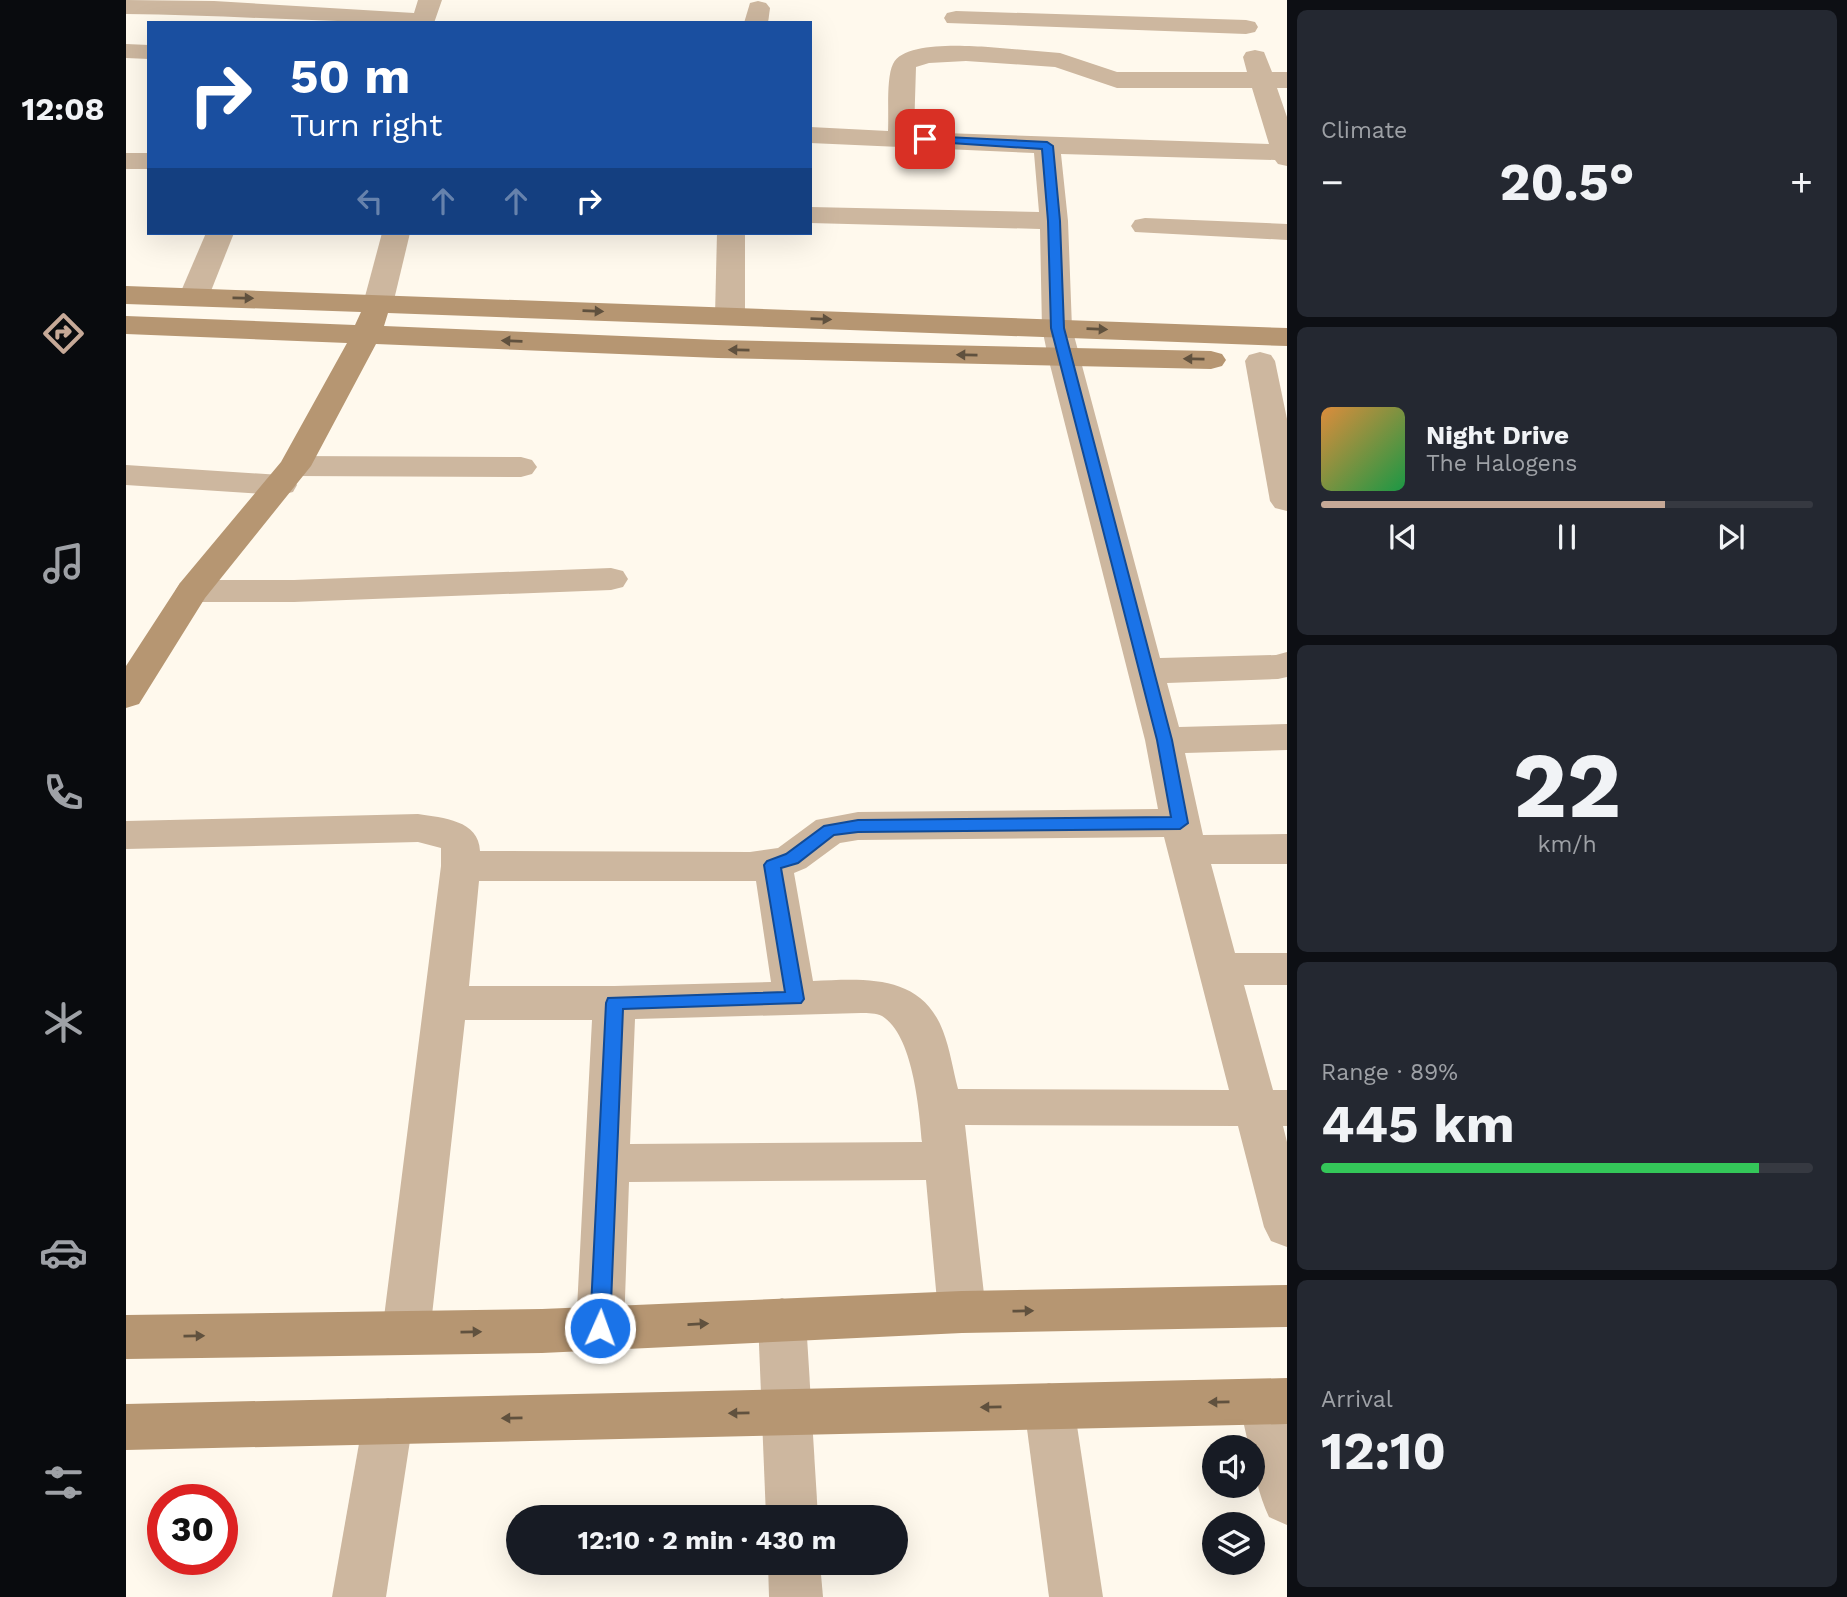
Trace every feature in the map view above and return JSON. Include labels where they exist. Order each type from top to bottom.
[{"type":"street","points":[[812,135],[1286,154],[1275,80],[1246,27],[1238,0]]},
{"type":"street","points":[[126,7],[425,14]]},
{"type":"street","points":[[945,54],[956,9],[1246,27]]},
{"type":"street","points":[[126,51],[147,52]]},
{"type":"street","points":[[901,138],[904,66],[918,57],[945,54],[1060,60],[1096,76],[1116,80],[1275,80]]},
{"type":"street","points":[[1047,146],[1060,342],[1164,740],[1184,837],[1221,969],[1272,1108],[1287,1227]]},
{"type":"street","points":[[126,161],[147,161]]},
{"type":"street","points":[[812,215],[1054,221]]},
{"type":"street","points":[[1145,226],[1287,232]]},
{"type":"street","points":[[194,296],[219,235]]},
{"type":"street","points":[[126,695],[192,591],[288,476],[366,335],[378,303],[395,235]]},
{"type":"street","points":[[730,316],[731,235]]},
{"type":"street","points":[[126,295],[730,316],[1274,361],[1287,501]]},
{"type":"street","points":[[126,326],[718,349],[1287,337]]},
{"type":"street","points":[[126,475],[288,476],[521,467]]},
{"type":"street","points":[[192,591],[294,591],[611,579]]},
{"type":"street","points":[[1146,671],[1278,667],[1287,664]]},
{"type":"street","points":[[1164,740],[1287,737]]},
{"type":"street","points":[[461,866],[773,865],[792,858],[830,830],[858,826],[1184,837],[1287,849]]},
{"type":"street","points":[[126,835],[418,828],[447,833],[460,842],[461,866],[446,1003],[406,1332]]},
{"type":"street","points":[[773,865],[795,999]]},
{"type":"street","points":[[1221,969],[1287,969]]},
{"type":"street","points":[[446,1003],[614,1003],[861,996],[891,999],[909,1014],[922,1031],[941,1107],[962,1312]]},
{"type":"street","points":[[600,1328],[614,1003]]},
{"type":"street","points":[[941,1107],[1272,1108]]},
{"type":"street","points":[[607,1163],[945,1161]]},
{"type":"street","points":[[126,1337],[600,1328],[962,1312],[1287,1306]]},
{"type":"street","points":[[782,1320],[791,1505]]},
{"type":"street","points":[[126,1427],[1275,1402],[1287,1500]]},
{"type":"street","points":[[1049,1406],[1076,1597]]},
{"type":"street","points":[[359,1597],[388,1421]]},
{"type":"street","points":[[795,1575],[796,1597]]},
{"type":"route","points":[[600,1328],[614,1003],[795,999],[773,865],[792,858],[830,830],[858,826],[1180,823],[1164,740],[1057,328],[1054,221],[1047,146],[925,139]]}]
